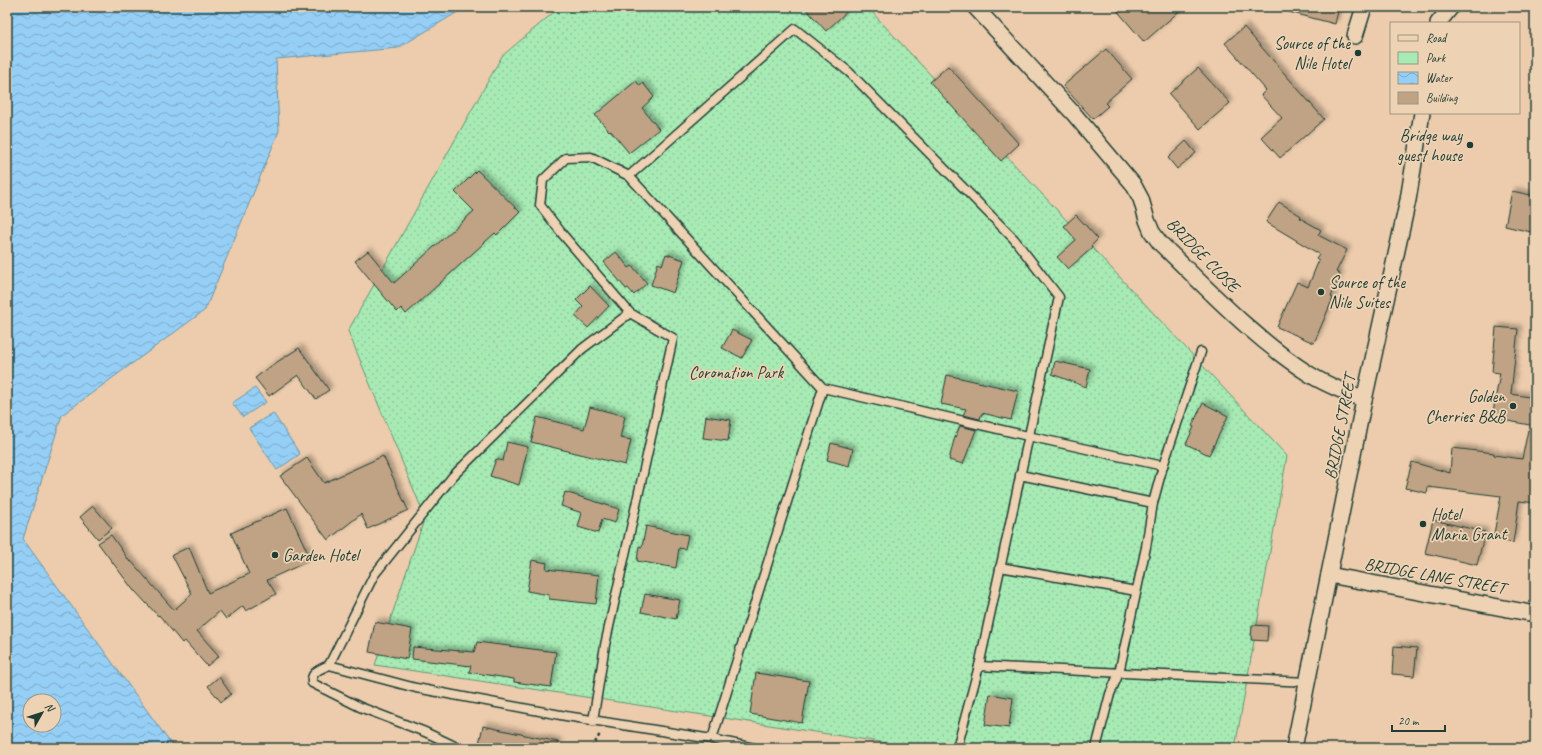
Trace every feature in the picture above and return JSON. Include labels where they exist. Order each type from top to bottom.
[{"type":"street","name":"BRIDGE CLOSE","points":[[975,7],[1074,114],[1134,184],[1140,195],[1152,232],[1160,243],[1232,313],[1268,344],[1310,374],[1364,400]]},
{"type":"street","points":[[1355,36],[1364,7]]},
{"type":"street","points":[[1437,22],[1439,7]]},
{"type":"street","points":[[1438,22],[1451,7]]},
{"type":"street","name":"BRIDGE STREET","points":[[1294,748],[1364,400],[1408,200],[1422,114]]},
{"type":"street","name":"BRIDGE LANE STREET","points":[[1329,575],[1535,614]]},
{"type":"lane","points":[[629,176],[795,29],[848,72],[1014,239],[1059,297],[979,666],[957,748]]},
{"type":"lane","points":[[593,721],[605,645],[673,338],[630,313],[540,206],[543,180],[566,158],[591,158],[629,176],[823,388],[1163,466]]},
{"type":"lane","points":[[459,748],[426,732],[360,707],[312,683],[311,680],[314,673],[329,665],[374,575],[453,476],[582,349],[630,313]]},
{"type":"lane","points":[[1096,748],[1110,694],[1119,673],[1146,548],[1153,503],[1163,466],[1201,352]]},
{"type":"lane","points":[[712,739],[823,388]]},
{"type":"lane","points":[[1020,475],[1153,503]]},
{"type":"lane","points":[[1000,567],[1136,591]]},
{"type":"lane","points":[[329,665],[416,688],[593,721],[712,739],[754,748]]},
{"type":"lane","points":[[979,666],[1307,682]]},
{"type":"green space","name":"Coronation Park","points":[[560,7],[867,7],[1287,456],[1235,748],[920,748],[375,665],[425,517],[348,331],[502,56]]},
{"type":"water","points":[[7,7],[466,7],[398,48],[276,59],[279,131],[205,310],[62,415],[23,539],[174,748],[7,748]]},
{"type":"water","points":[[255,388],[266,402],[243,417],[232,403]]},
{"type":"water","points":[[273,413],[300,454],[277,470],[249,428]]},
{"type":"building","points":[[804,7],[852,7],[826,31]]},
{"type":"building","points":[[1114,7],[1184,7],[1144,42]]},
{"type":"building","points":[[1289,7],[1339,7],[1335,24],[1289,12]]},
{"type":"building","points":[[1244,27],[1324,119],[1280,158],[1261,137],[1282,118],[1261,95],[1266,90],[1225,43]]},
{"type":"building","points":[[1106,49],[1132,79],[1105,103],[1108,106],[1093,119],[1063,86]]},
{"type":"building","points":[[948,66],[1019,144],[1001,161],[930,82]]},
{"type":"building","points":[[1198,68],[1230,103],[1200,129],[1169,94]]},
{"type":"building","points":[[636,81],[640,86],[643,83],[654,97],[642,108],[659,129],[629,153],[595,115]]},
{"type":"building","points":[[1186,141],[1196,153],[1177,169],[1168,158]]},
{"type":"building","points":[[477,170],[520,212],[497,235],[495,233],[406,314],[401,308],[397,312],[355,261],[368,251],[394,283],[474,211],[455,192]]},
{"type":"building","points":[[1512,191],[1535,196],[1535,212],[1531,232],[1505,226]]},
{"type":"building","points":[[1279,202],[1301,216],[1300,218],[1321,230],[1318,235],[1347,250],[1336,272],[1340,274],[1331,297],[1333,298],[1314,343],[1277,327],[1297,282],[1308,287],[1319,260],[1316,258],[1319,254],[1266,222]]},
{"type":"building","points":[[1076,215],[1098,239],[1091,246],[1092,248],[1068,269],[1057,257],[1076,240],[1064,226]]},
{"type":"building","points":[[616,252],[629,268],[632,266],[647,283],[634,295],[628,288],[626,289],[604,262]]},
{"type":"building","points":[[666,254],[684,260],[673,293],[651,285],[658,263],[662,265]]},
{"type":"building","points":[[590,286],[609,306],[588,328],[575,316],[583,307],[576,300]]},
{"type":"building","points":[[1496,327],[1518,329],[1511,394],[1535,398],[1535,426],[1492,418],[1500,373],[1492,372]]},
{"type":"building","points":[[732,330],[752,340],[742,358],[722,348]]},
{"type":"building","points":[[299,348],[329,390],[316,399],[298,375],[269,396],[255,378]]},
{"type":"building","points":[[1055,361],[1090,369],[1086,387],[1052,374]]},
{"type":"building","points":[[947,375],[1018,391],[1011,420],[982,413],[980,419],[963,415],[966,409],[941,404]]},
{"type":"building","points":[[1203,403],[1228,416],[1209,455],[1186,444],[1194,427],[1192,426]]},
{"type":"building","points":[[590,407],[625,416],[620,438],[631,440],[625,465],[531,442],[537,417],[584,429]]},
{"type":"building","points":[[706,416],[731,420],[728,441],[703,438]]},
{"type":"building","points":[[960,426],[976,430],[963,464],[949,460],[954,440]]},
{"type":"building","points":[[1528,430],[1535,431],[1535,503],[1519,501],[1513,543],[1493,539],[1501,496],[1428,487],[1427,493],[1405,488],[1412,462],[1450,473],[1452,448],[1494,453],[1494,455],[1522,459]]},
{"type":"building","points":[[507,442],[528,447],[519,485],[490,476],[496,459],[503,461]]},
{"type":"building","points":[[831,443],[853,449],[849,466],[827,460]]},
{"type":"building","points":[[383,456],[408,510],[368,529],[361,514],[328,540],[280,476],[307,458],[324,483]]},
{"type":"building","points":[[565,492],[619,509],[615,523],[602,519],[598,533],[578,527],[582,513],[561,506]]},
{"type":"building","points":[[93,506],[112,528],[98,539],[80,517]]},
{"type":"building","points":[[287,508],[311,560],[267,580],[276,594],[246,611],[243,606],[226,619],[220,611],[197,631],[219,656],[207,666],[185,641],[182,643],[159,615],[158,616],[134,591],[98,543],[111,535],[130,562],[131,561],[174,610],[192,594],[172,555],[189,547],[208,593],[249,574],[231,533]]},
{"type":"building","points":[[1433,520],[1485,532],[1477,565],[1425,553]]},
{"type":"building","points":[[646,526],[688,535],[685,549],[679,548],[676,568],[637,561],[639,546],[642,547]]},
{"type":"building","points":[[532,560],[547,563],[546,569],[599,575],[596,604],[549,599],[549,595],[527,591]]},
{"type":"building","points":[[645,594],[680,600],[676,619],[641,612]]},
{"type":"building","points":[[375,622],[412,629],[407,659],[369,652]]},
{"type":"building","points":[[1252,625],[1268,626],[1267,641],[1251,640]]},
{"type":"building","points":[[477,642],[556,652],[551,687],[514,682],[514,679],[469,672],[471,666],[412,659],[413,647],[474,652]]},
{"type":"building","points":[[1394,646],[1417,648],[1414,676],[1392,674]]},
{"type":"building","points":[[756,673],[809,681],[802,723],[750,714]]},
{"type":"building","points":[[219,677],[231,694],[221,702],[208,686]]},
{"type":"building","points":[[990,694],[1013,698],[1009,728],[985,725]]},
{"type":"building","points":[[483,726],[558,742],[557,748],[478,748]]},
{"type":"place","name":"Source of the Nile Hotel","points":[[1358,53]]},
{"type":"place","name":"Bridge way guest house","points":[[1470,145]]},
{"type":"place","name":"Source of the Nile Suites","points":[[1321,292]]},
{"type":"place","name":"Golden Cherries B&B","points":[[1513,406]]},
{"type":"place","name":"Hotel Maria Grant","points":[[1423,524]]},
{"type":"place","name":"Garden Hotel","points":[[275,555]]}]
